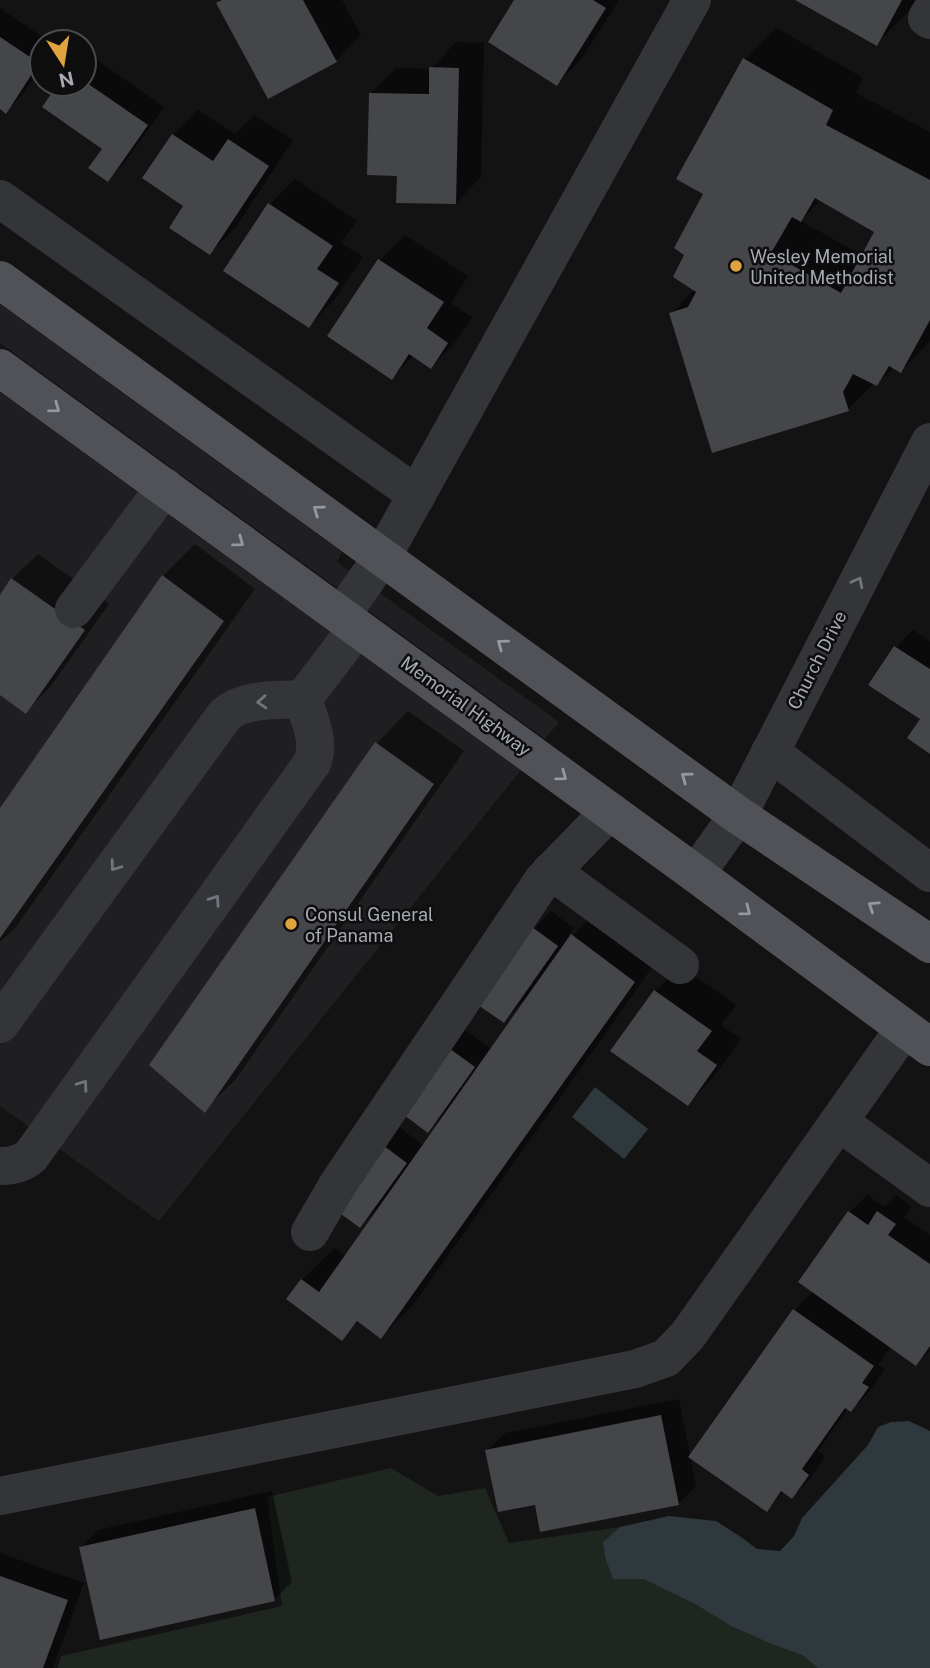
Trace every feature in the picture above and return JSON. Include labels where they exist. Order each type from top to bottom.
[{"type":"main road","points":[[0,280],[738,815],[930,944]]},
{"type":"main road","name":"Memorial Highway","points":[[2,372],[165,487],[917,1038]]},
{"type":"street","points":[[0,1166],[15,1165],[32,1156],[312,763],[316,753],[315,743],[303,699],[349,622],[382,556],[692,0]]},
{"type":"street","points":[[930,13],[927,18],[930,20]]},
{"type":"street","points":[[0,199],[417,495]]},
{"type":"street","name":"Church Drive","points":[[696,874],[738,815],[930,442]]},
{"type":"street","points":[[74,609],[165,487]]},
{"type":"street","points":[[0,1024],[225,715],[233,707],[244,703],[303,699]]},
{"type":"street","points":[[770,752],[930,873]]},
{"type":"street","points":[[310,1232],[345,1172],[543,880],[610,811]]},
{"type":"street","points":[[551,871],[680,965]]},
{"type":"street","points":[[0,1496],[635,1368],[666,1358],[688,1335],[839,1122],[917,1038]]},
{"type":"street","points":[[839,1122],[930,1188]]},
{"type":"shaded area","points":[[0,304],[342,552],[337,562],[559,722],[545,739],[0,343]]},
{"type":"shaded area","points":[[0,392],[521,770],[159,1221],[0,1106]]},
{"type":"shaded area","points":[[595,1087],[648,1129],[624,1159],[572,1117]]},
{"type":"shaded area","points":[[909,1421],[930,1431],[930,1668],[818,1668],[802,1655],[731,1626],[695,1604],[643,1579],[613,1579],[603,1542],[620,1527],[669,1516],[716,1521],[757,1549],[780,1551],[794,1536],[802,1518],[868,1445],[878,1427],[891,1422]]},
{"type":"shaded area","points":[[391,1468],[438,1496],[485,1488],[509,1543],[620,1527],[603,1542],[613,1578],[643,1579],[695,1604],[731,1626],[802,1655],[818,1668],[58,1668],[61,1656],[282,1606],[267,1497]]},
{"type":"building","points":[[222,0],[303,0],[337,62],[268,99],[216,3]]},
{"type":"building","points":[[514,0],[593,0],[606,8],[557,86],[488,42]]},
{"type":"building","points":[[795,0],[902,0],[877,46]]},
{"type":"building","points":[[0,37],[28,56],[28,80],[6,114],[0,109]]},
{"type":"building","name":"Wesley Memorial United Methodist","points":[[743,58],[833,110],[826,125],[930,180],[930,320],[901,373],[889,366],[877,386],[853,374],[843,392],[849,411],[712,453],[669,313],[688,307],[696,292],[673,277],[684,255],[674,248],[703,194],[676,179]],"holes":[[[815,198],[874,232],[841,293],[771,253],[792,217],[801,222]]]},
{"type":"building","points":[[429,67],[459,68],[456,204],[396,203],[397,176],[367,175],[369,93],[429,94]]},
{"type":"building","points":[[98,91],[148,125],[108,182],[88,168],[102,149],[42,107],[48,98],[98,98]]},
{"type":"building","points":[[172,134],[213,161],[228,139],[269,166],[210,255],[169,228],[183,206],[142,178]]},
{"type":"building","points":[[268,203],[333,246],[317,269],[339,283],[309,328],[223,271]]},
{"type":"building","points":[[378,259],[444,302],[427,328],[448,343],[431,369],[409,354],[392,380],[327,336]]},
{"type":"building","points":[[162,575],[224,621],[0,938],[0,808]]},
{"type":"building","points":[[11,578],[85,630],[26,714],[0,695],[0,595]]},
{"type":"building","points":[[894,646],[930,669],[930,754],[907,738],[920,719],[868,685]]},
{"type":"building","name":"Consul General of Panama","points":[[375,742],[434,784],[205,1113],[149,1065]]},
{"type":"building","points":[[532,927],[558,946],[504,1023],[478,1005]]},
{"type":"building","points":[[571,934],[635,982],[381,1339],[357,1321],[342,1341],[286,1299],[301,1279],[319,1292]]},
{"type":"building","points":[[654,990],[712,1031],[697,1051],[717,1065],[688,1106],[610,1051]]},
{"type":"building","points":[[446,1046],[475,1067],[428,1133],[400,1112]]},
{"type":"building","points":[[380,1143],[407,1163],[360,1228],[333,1208]]},
{"type":"building","points":[[848,1211],[868,1225],[877,1211],[896,1224],[888,1235],[930,1264],[930,1346],[916,1366],[798,1282]]},
{"type":"building","points":[[793,1309],[874,1366],[862,1383],[869,1387],[851,1412],[845,1408],[802,1469],[809,1475],[792,1499],[781,1491],[767,1512],[688,1457]]},
{"type":"building","points":[[661,1415],[679,1505],[540,1532],[535,1505],[498,1512],[485,1450]]},
{"type":"building","points":[[255,1508],[275,1601],[100,1640],[79,1547]]},
{"type":"building","points":[[0,1576],[68,1600],[43,1668],[0,1668]]},
{"type":"place","name":"Wesley Memorial United Methodist","points":[[736,266]]},
{"type":"place","name":"Consul General of Panama","points":[[291,924]]}]
